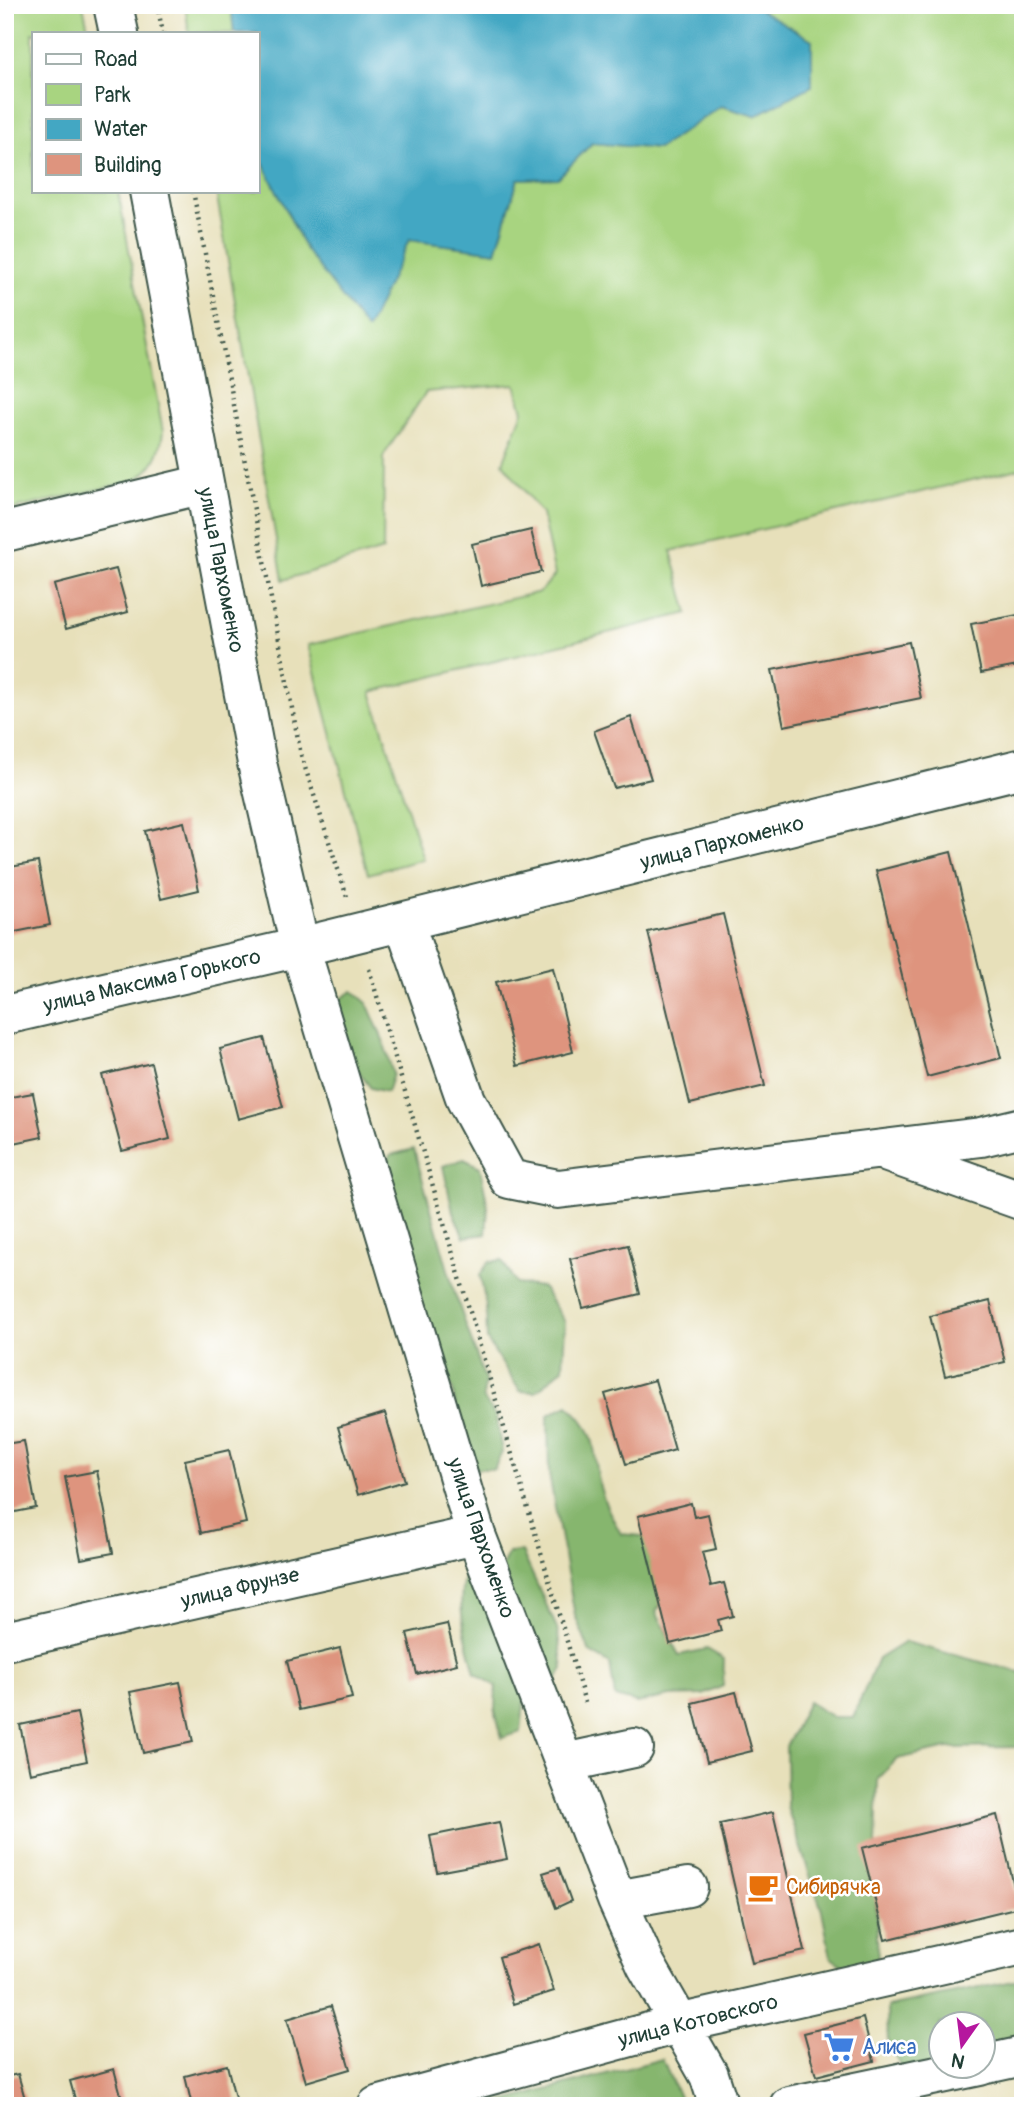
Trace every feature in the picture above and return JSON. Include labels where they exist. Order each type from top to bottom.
[{"type":"street","points":[[113,5],[119,32]]},
{"type":"street","name":"улица Пархоменко","points":[[149,192],[257,763],[300,947],[476,1535],[617,1900],[646,1965],[719,2085]]},
{"type":"street","points":[[5,532],[204,484]]},
{"type":"street","name":"улица Пархоменко","points":[[300,947],[1023,768]]},
{"type":"street","points":[[404,922],[466,1100],[509,1179],[558,1189],[981,1137],[1023,1128]]},
{"type":"street","name":"улица Максима Горького","points":[[5,1015],[300,947]]},
{"type":"street","points":[[879,1150],[1023,1201]]},
{"type":"street","name":"улица Фрунзе","points":[[5,1641],[476,1535]]},
{"type":"street","points":[[564,1763],[634,1748]]},
{"type":"street","points":[[617,1900],[688,1887]]},
{"type":"street","name":"улица Котовского","points":[[377,2106],[682,2023],[1023,1946]]},
{"type":"street","points":[[996,2062],[1023,2056]]},
{"type":"street","points":[[789,2106],[926,2077]]},
{"type":"path","points":[[158,5],[163,32]]},
{"type":"green space","points":[[5,5],[83,5],[89,32],[32,32],[32,192],[118,192],[163,432],[155,460],[147,471],[134,481],[5,511]]},
{"type":"green space","points":[[185,5],[231,5],[234,32],[189,32]]},
{"type":"green space","points":[[752,5],[1023,5],[1023,468],[671,551],[688,613],[371,692],[423,859],[368,874],[308,645],[540,592],[555,575],[542,514],[503,463],[523,411],[515,384],[426,392],[384,455],[383,550],[283,580],[216,192],[259,192],[259,155],[306,250],[409,240],[496,252],[518,179],[558,178],[592,143],[658,149],[721,106],[755,116],[812,40]]},
{"type":"green space","points":[[353,991],[367,1003],[383,1040],[393,1074],[387,1092],[371,1088],[351,1062],[336,1002]]},
{"type":"green space","points":[[414,1149],[454,1291],[485,1380],[483,1398],[496,1417],[502,1452],[494,1469],[475,1469],[456,1414],[453,1388],[424,1342],[384,1176],[390,1155]]},
{"type":"green space","points":[[464,1159],[480,1167],[488,1207],[486,1234],[464,1237],[453,1212],[443,1166]]},
{"type":"green space","points":[[502,1260],[516,1284],[542,1287],[565,1322],[563,1368],[536,1392],[520,1391],[487,1340],[486,1306],[480,1275],[489,1262]]},
{"type":"green space","points":[[568,1405],[587,1427],[594,1447],[602,1494],[621,1534],[661,1538],[672,1589],[656,1612],[679,1655],[707,1649],[724,1659],[723,1686],[703,1695],[670,1696],[637,1703],[615,1697],[610,1664],[590,1652],[575,1616],[549,1474],[548,1415]]},
{"type":"green space","points":[[522,1552],[557,1628],[563,1669],[555,1684],[543,1679],[524,1703],[521,1732],[502,1738],[495,1710],[496,1686],[475,1673],[462,1618],[462,1590],[470,1562],[502,1567],[508,1553]]},
{"type":"green space","points":[[905,1642],[1023,1673],[1023,1744],[1019,1747],[948,1748],[897,1759],[878,1779],[875,1874],[878,1964],[863,1979],[831,1958],[822,1911],[787,1807],[786,1747],[808,1702],[833,1717],[853,1717],[878,1659]]},
{"type":"green space","points":[[1023,1979],[1023,2056],[996,2059],[996,2010],[926,2010],[926,2068],[904,2072],[888,2043],[887,2007]]},
{"type":"green space","points":[[662,2059],[683,2106],[487,2106]]},
{"type":"water","points":[[231,5],[752,5],[812,40],[812,86],[755,116],[721,106],[658,149],[592,143],[558,178],[518,179],[496,252],[409,240],[367,330],[306,250],[259,155],[259,32],[234,32]]},
{"type":"building","points":[[531,530],[541,572],[481,586],[472,544]]},
{"type":"building","points":[[116,569],[128,612],[66,629],[54,585]]},
{"type":"building","points":[[1023,614],[1023,665],[981,673],[971,624]]},
{"type":"building","points":[[909,642],[921,698],[784,726],[772,670]]},
{"type":"building","points":[[631,717],[651,779],[614,788],[594,731]]},
{"type":"building","points":[[184,822],[199,890],[161,899],[145,831]]},
{"type":"building","points":[[951,852],[1001,1058],[927,1077],[876,871]]},
{"type":"building","points":[[38,862],[50,925],[5,934],[5,868]]},
{"type":"building","points":[[723,914],[765,1086],[690,1104],[648,932]]},
{"type":"building","points":[[553,968],[573,1052],[517,1066],[496,982]]},
{"type":"building","points":[[264,1038],[283,1107],[238,1119],[220,1049]]},
{"type":"building","points":[[151,1063],[170,1139],[122,1151],[102,1075]]},
{"type":"building","points":[[33,1093],[42,1137],[5,1145],[5,1098]]},
{"type":"building","points":[[628,1245],[640,1294],[583,1308],[570,1259]]},
{"type":"building","points":[[990,1301],[1005,1362],[945,1376],[930,1316]]},
{"type":"building","points":[[655,1380],[675,1450],[626,1464],[605,1394]]},
{"type":"building","points":[[385,1413],[405,1481],[358,1495],[338,1427]]},
{"type":"building","points":[[24,1441],[36,1508],[5,1514],[5,1444]]},
{"type":"building","points":[[229,1450],[246,1523],[201,1533],[185,1460]]},
{"type":"building","points":[[97,1471],[113,1553],[81,1559],[65,1477]]},
{"type":"building","points":[[691,1503],[694,1517],[708,1514],[716,1549],[702,1552],[711,1586],[724,1583],[733,1616],[718,1620],[721,1631],[670,1644],[638,1516]]},
{"type":"building","points":[[447,1624],[457,1664],[417,1674],[407,1633]]},
{"type":"building","points":[[340,1648],[352,1698],[299,1710],[287,1661]]},
{"type":"building","points":[[180,1682],[193,1742],[143,1753],[130,1692]]},
{"type":"building","points":[[736,1692],[752,1751],[707,1762],[692,1703]]},
{"type":"building","points":[[77,1713],[87,1761],[30,1773],[20,1725]]},
{"type":"building","name":"Сибирячка","points":[[773,1812],[805,1951],[752,1963],[720,1824]]},
{"type":"building","points":[[997,1815],[1019,1907],[885,1940],[862,1848]]},
{"type":"building","points":[[499,1822],[507,1859],[437,1872],[430,1836]]},
{"type":"building","points":[[559,1868],[571,1901],[556,1908],[543,1873]]},
{"type":"building","points":[[539,1944],[554,1991],[513,2004],[499,1957]]},
{"type":"building","points":[[331,2006],[350,2069],[306,2082],[287,2019]]},
{"type":"building","name":"Алиса","points":[[863,2018],[874,2061],[816,2076],[804,2033]]},
{"type":"building","points":[[227,2065],[237,2106],[192,2106],[185,2076]]},
{"type":"building","points":[[114,2069],[124,2106],[77,2106],[70,2081]]},
{"type":"building","points":[[18,2074],[27,2106],[5,2106],[5,2077]]},
{"type":"place","name":"Сибирячка","points":[[763,1887]]},
{"type":"place","name":"Алиса","points":[[839,2047]]}]
